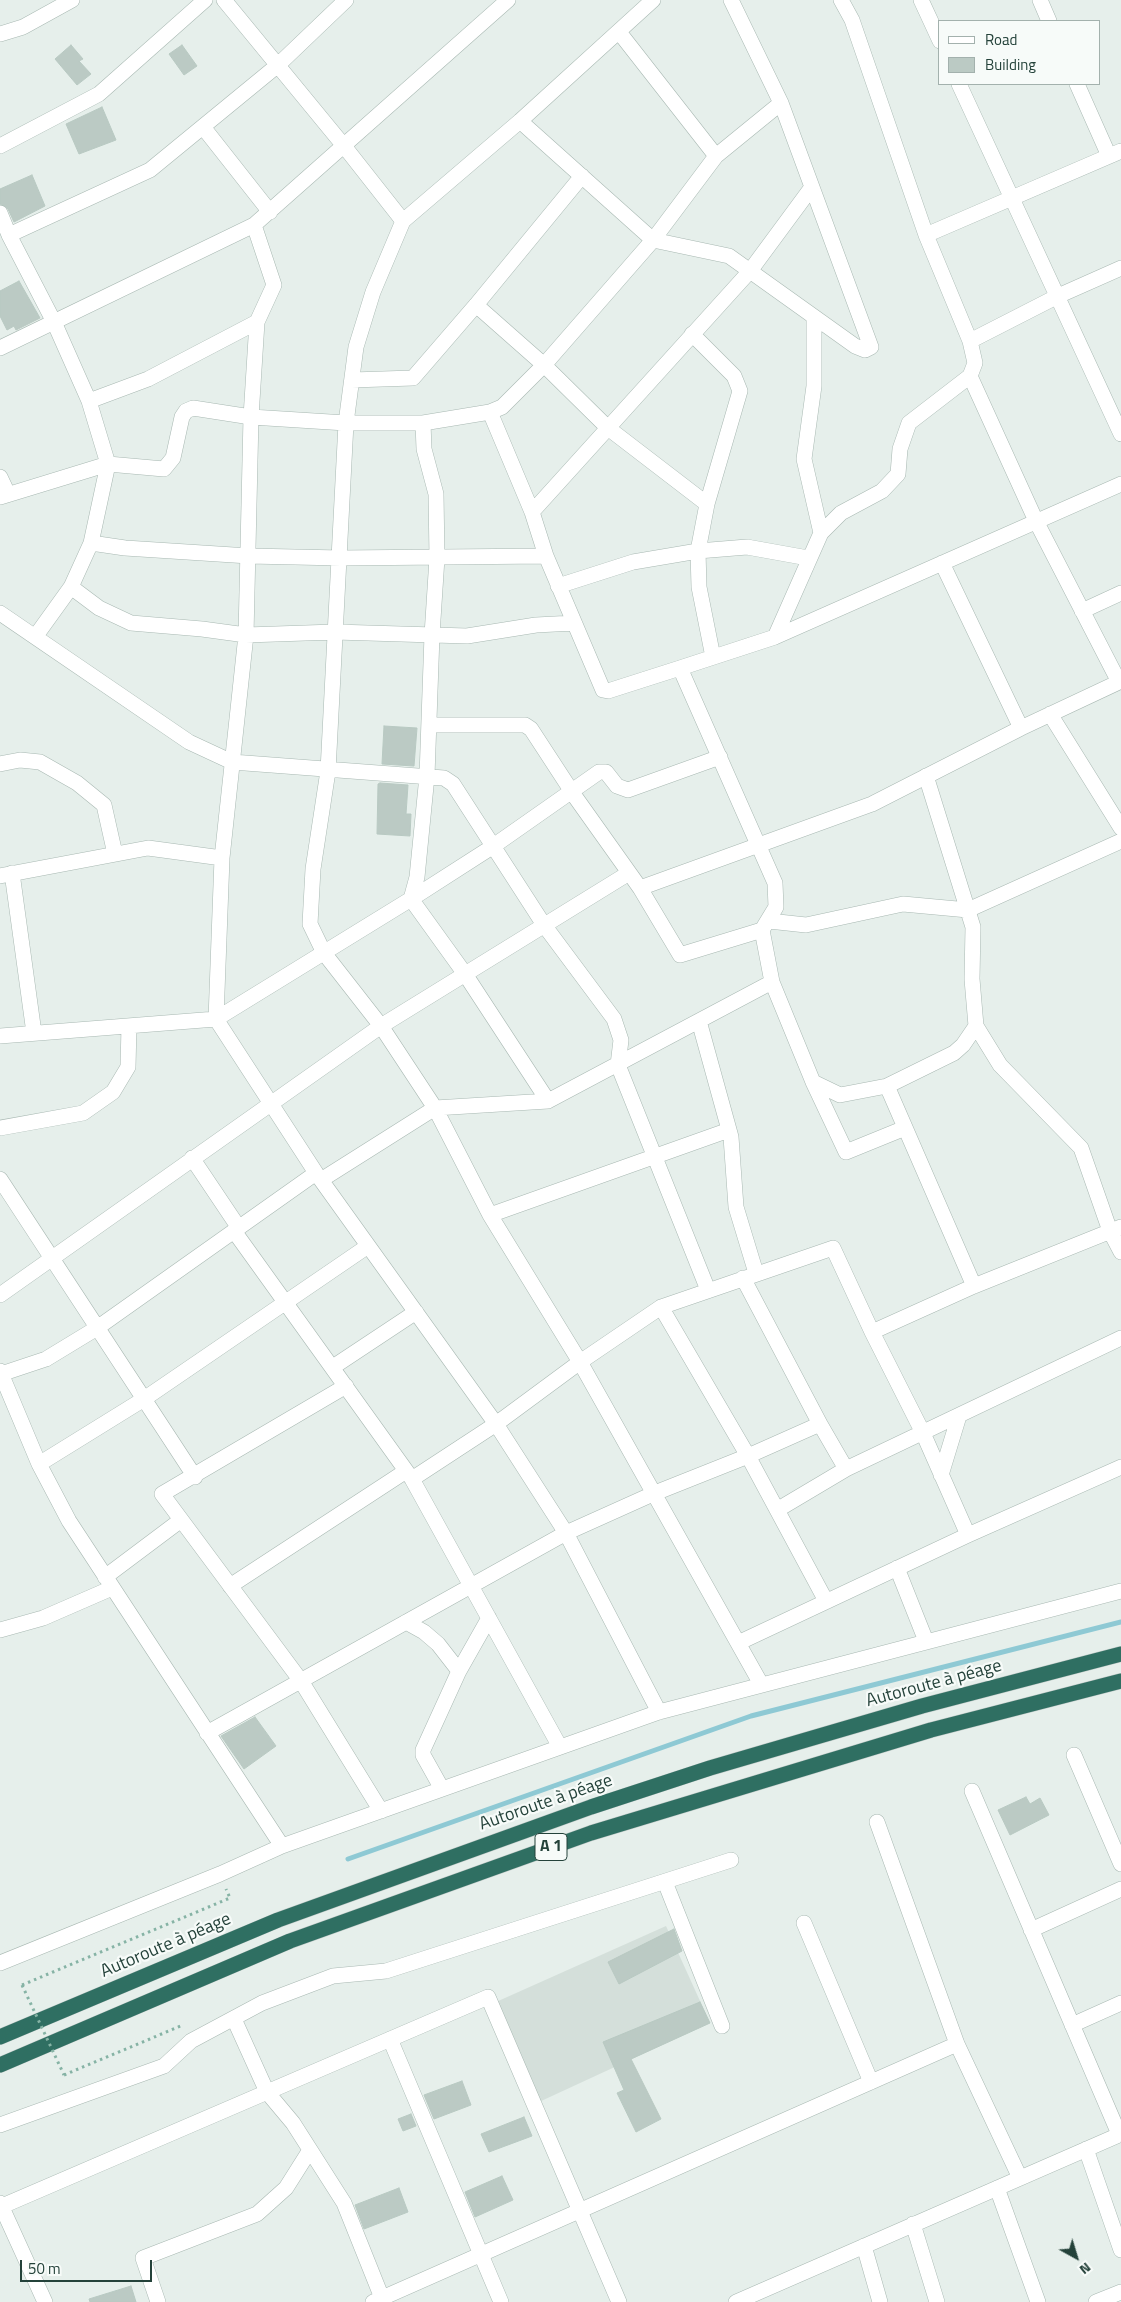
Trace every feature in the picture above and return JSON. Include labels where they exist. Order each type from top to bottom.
[{"type":"highway","name":"Autoroute à péage","points":[[0,2037],[278,1920],[591,1807],[710,1768],[922,1706],[1121,1654]]},
{"type":"highway","name":"A 1","points":[[0,2065],[290,1941],[591,1833],[931,1730],[1121,1681]]},
{"type":"street","points":[[0,34],[23,26],[72,0]]},
{"type":"street","points":[[0,146],[100,94],[205,0]]},
{"type":"street","points":[[224,0],[403,221]]},
{"type":"street","points":[[9,235],[150,170],[278,65],[346,0]]},
{"type":"street","points":[[0,348],[254,226],[508,0]]},
{"type":"street","points":[[652,0],[520,121],[403,221],[373,292],[356,347],[346,423],[341,558],[328,770],[313,869],[310,924],[324,953],[381,1026],[435,1108],[490,1215],[580,1362],[761,1684]]},
{"type":"street","points":[[520,121],[653,240],[729,256],[855,346],[865,350],[870,347],[781,103],[732,0]]},
{"type":"street","points":[[774,637],[808,558],[821,533],[841,513],[882,491],[893,480],[898,474],[900,449],[909,423],[970,376],[975,363],[970,341],[926,235],[852,20],[841,0]]},
{"type":"street","points":[[921,0],[938,37]]},
{"type":"street","points":[[1040,0],[1049,20]]},
{"type":"street","points":[[619,32],[716,156]]},
{"type":"street","points":[[959,85],[1121,434]]},
{"type":"street","points":[[926,235],[1115,153],[1078,85]]},
{"type":"street","points":[[0,477],[4,495],[108,464],[164,469],[173,458],[182,417],[186,411],[193,408],[251,417],[346,423],[423,423],[490,412],[502,407],[544,365],[653,240],[716,156],[781,103]]},
{"type":"street","points":[[203,127],[270,212]]},
{"type":"street","points":[[352,380],[413,378],[476,306],[582,176]]},
{"type":"street","points":[[532,512],[750,271],[812,187]]},
{"type":"street","points":[[0,213],[9,235],[54,322],[89,401],[108,464],[91,543],[71,587],[35,637]]},
{"type":"street","points":[[254,226],[274,285],[257,322],[251,417],[246,635],[222,858],[216,1019],[319,1176],[496,1424],[566,1533],[659,1712]]},
{"type":"street","points":[[970,341],[1058,296],[1121,268]]},
{"type":"street","points":[[476,306],[544,365],[608,428],[707,504]]},
{"type":"street","points":[[814,317],[814,386],[804,459],[821,533]]},
{"type":"street","points":[[89,401],[148,379],[257,322]]},
{"type":"street","points":[[692,334],[734,376],[740,391],[707,504],[698,551],[699,587],[713,657]]},
{"type":"street","points":[[640,888],[872,804],[1021,728],[1119,682],[1036,521],[970,376]]},
{"type":"street","points":[[490,412],[532,512],[558,586],[603,690],[608,691],[774,637],[1121,484]]},
{"type":"street","points":[[411,899],[417,877],[427,776],[432,635],[438,558],[436,494],[424,449],[423,423]]},
{"type":"street","points":[[91,543],[125,548],[249,556],[341,558],[546,556]]},
{"type":"street","points":[[558,586],[633,562],[698,551],[747,547],[808,558]]},
{"type":"street","points":[[942,563],[1021,728]]},
{"type":"street","points":[[71,587],[99,608],[131,622],[246,635],[335,632],[467,636],[536,625],[574,623]]},
{"type":"street","points":[[1082,611],[1121,593]]},
{"type":"street","points":[[0,613],[189,742],[232,762],[427,776],[444,778],[453,784],[544,925],[614,1019],[621,1040],[618,1064],[708,1290]]},
{"type":"street","points":[[680,668],[775,883],[776,907],[765,925],[772,982],[813,1082],[846,1152],[905,1128]]},
{"type":"street","points":[[1050,714],[1121,828]]},
{"type":"street","points":[[429,725],[525,725],[537,736],[572,791],[640,888],[680,955],[765,925],[806,925],[903,904],[968,910],[1121,841]]},
{"type":"street","points":[[0,1036],[216,1019],[492,847],[599,772],[606,772],[617,786],[628,790],[720,757]]},
{"type":"street","points":[[0,764],[20,760],[40,762],[78,783],[104,805],[115,854]]},
{"type":"street","points":[[926,776],[973,927],[972,979],[976,1026],[1000,1065],[1081,1148],[1116,1229],[1121,1252]]},
{"type":"street","points":[[34,1033],[6,875],[148,848],[222,858]]},
{"type":"street","points":[[0,1294],[270,1102],[381,1026],[629,873]]},
{"type":"street","points":[[411,899],[465,974],[548,1101]]},
{"type":"street","points":[[282,1846],[69,1521],[39,1464],[0,1372],[46,1359],[97,1328],[236,1229],[319,1176],[435,1108],[548,1101],[772,982]]},
{"type":"street","points":[[699,1021],[729,1130],[736,1207],[749,1276],[820,1424],[846,1469]]},
{"type":"street","points":[[0,1128],[83,1113],[113,1092],[128,1067],[129,1026]]},
{"type":"street","points":[[813,1082],[840,1095],[887,1086],[954,1053],[963,1045],[976,1026]]},
{"type":"street","points":[[887,1086],[974,1286]]},
{"type":"street","points":[[490,1215],[655,1158],[729,1130]]},
{"type":"street","points":[[192,1158],[236,1229],[409,1475],[560,1747]]},
{"type":"street","points":[[0,1179],[195,1476]]},
{"type":"street","points":[[872,1332],[974,1286],[1116,1229]]},
{"type":"street","points":[[39,1464],[144,1399],[368,1246]]},
{"type":"street","points":[[230,1586],[409,1475],[496,1424],[580,1362],[661,1307],[833,1248],[922,1433],[968,1535]]},
{"type":"street","points":[[661,1307],[748,1456],[826,1602]]},
{"type":"street","points":[[332,1367],[416,1312]]},
{"type":"street","points":[[777,1510],[846,1469],[1121,1338]]},
{"type":"street","points":[[346,1386],[162,1494],[301,1681],[381,1811]]},
{"type":"street","points":[[941,1475],[959,1416]]},
{"type":"street","points":[[207,1734],[566,1533],[654,1493],[748,1456],[820,1424]]},
{"type":"street","points":[[738,1643],[968,1535],[1121,1467]]},
{"type":"street","points":[[0,1630],[43,1618],[109,1583],[181,1520]]},
{"type":"street","points":[[897,1568],[926,1641]]},
{"type":"street","points":[[0,1963],[220,1874],[282,1846],[659,1712],[1121,1591]]},
{"type":"street","points":[[442,1789],[423,1756],[422,1750],[459,1671],[489,1618]]},
{"type":"street","points":[[406,1622],[424,1632],[438,1644],[459,1671]]},
{"type":"street","points":[[1074,1755],[1121,1864]]},
{"type":"street","points":[[740,2301],[1120,2134],[972,1791]]},
{"type":"street","points":[[877,1822],[957,2044],[1020,2178]]},
{"type":"street","points":[[0,2126],[164,2066],[191,2040],[262,2003],[333,1976],[386,1971],[731,1860]]},
{"type":"street","points":[[665,1882],[722,2026]]},
{"type":"street","points":[[1031,1930],[1121,1889]]},
{"type":"street","points":[[804,1923],[871,2082]]},
{"type":"street","points":[[45,2302],[0,2206],[488,1997],[578,2211],[619,2302]]},
{"type":"street","points":[[1072,2025],[1121,2003]]},
{"type":"street","points":[[234,2019],[267,2092],[293,2123],[344,2204],[377,2300],[957,2044]]},
{"type":"street","points":[[390,2038],[501,2302]]},
{"type":"street","points":[[1086,2149],[1121,2250]]},
{"type":"street","points":[[158,2302],[143,2258],[257,2214],[286,2188],[310,2150]]},
{"type":"street","points":[[997,2188],[1038,2302]]},
{"type":"street","points":[[913,2224],[937,2302]]},
{"type":"street","points":[[864,2246],[880,2302]]},
{"type":"street","points":[[1099,2301],[1121,2292]]},
{"type":"path","points":[[190,2022],[64,2075],[22,1985],[230,1898],[220,1874]]},
{"type":"shaded area","points":[[666,1926],[710,2023],[539,2102],[496,2002]]},
{"type":"building","points":[[71,45],[83,59],[79,61],[91,74],[77,85],[55,59]]},
{"type":"building","points":[[182,45],[197,66],[184,75],[169,54]]},
{"type":"building","points":[[102,107],[116,140],[79,154],[66,124]]},
{"type":"building","points":[[32,175],[45,206],[14,222],[8,209],[0,204],[0,189]]},
{"type":"building","points":[[19,281],[40,318],[16,330],[14,326],[7,330],[0,316],[0,291]]},
{"type":"building","points":[[384,726],[417,728],[414,766],[382,764]]},
{"type":"building","points":[[378,784],[408,785],[406,814],[411,814],[410,836],[377,834]]},
{"type":"building","points":[[255,1717],[276,1746],[244,1769],[221,1736]]},
{"type":"building","points":[[1026,1797],[1030,1804],[1040,1798],[1049,1815],[1010,1835],[998,1810]]},
{"type":"building","points":[[674,1929],[682,1951],[619,1984],[608,1962]]},
{"type":"building","points":[[700,2002],[710,2023],[631,2059],[661,2119],[636,2132],[617,2093],[624,2090],[603,2042]]},
{"type":"building","points":[[462,2081],[471,2105],[434,2119],[424,2095]]},
{"type":"building","points":[[411,2114],[416,2126],[403,2131],[398,2119]]},
{"type":"building","points":[[524,2117],[532,2136],[489,2152],[481,2134]]},
{"type":"building","points":[[502,2176],[513,2200],[475,2217],[465,2192]]},
{"type":"building","points":[[399,2188],[408,2212],[364,2229],[355,2205]]},
{"type":"building","points":[[131,2286],[136,2302],[90,2302],[89,2299]]},
{"type":"waterway","points":[[348,1859],[751,1716],[1121,1622]]}]
